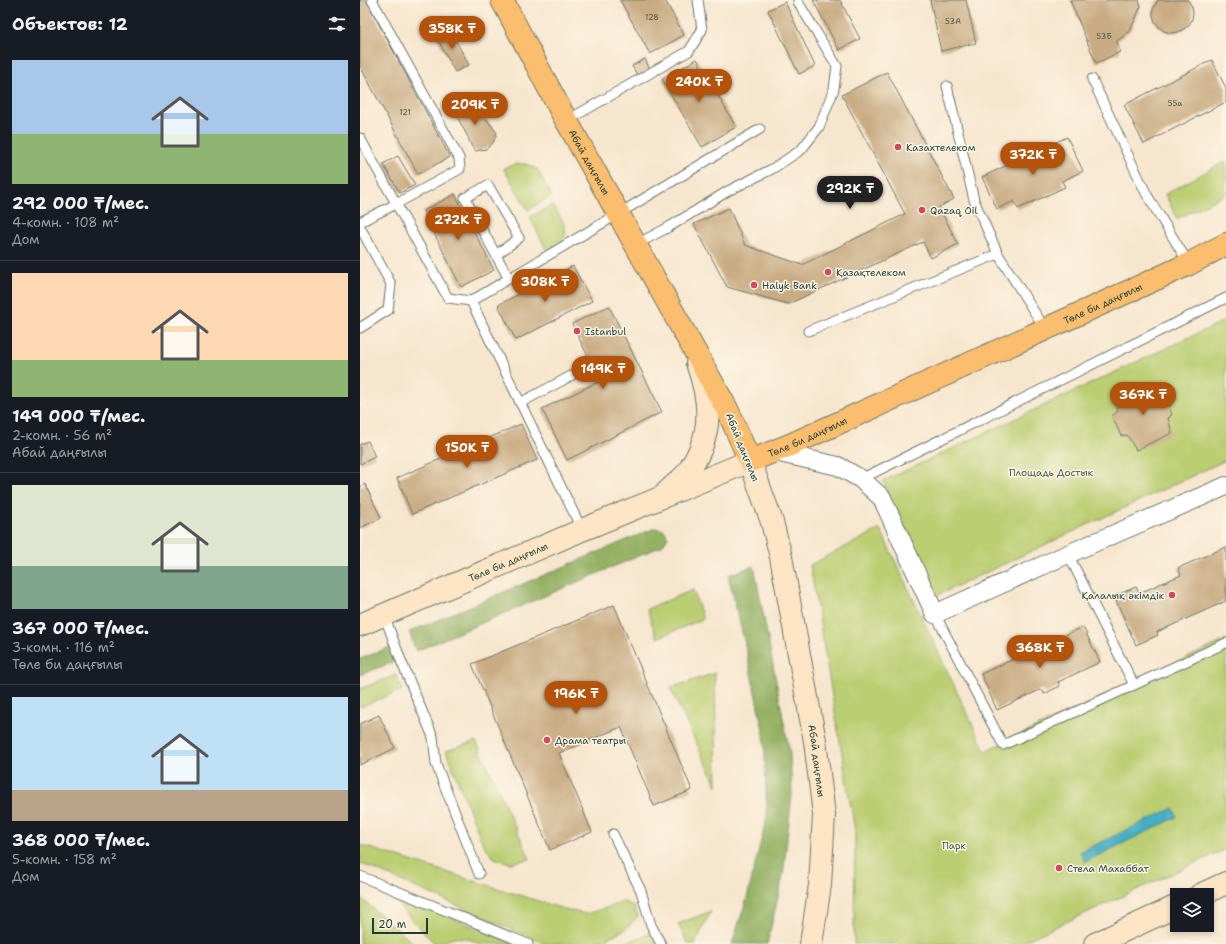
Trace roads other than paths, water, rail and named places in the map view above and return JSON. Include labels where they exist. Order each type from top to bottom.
[{"type":"main road","name":"Абай даңғылы","points":[[502,0],[566,121],[728,409],[750,461],[772,522],[781,557],[815,741],[824,814],[820,885],[811,944]]},
{"type":"main road","name":"Төле би даңғылы","points":[[360,625],[582,530],[775,452],[1189,264],[1226,244]]},
{"type":"main road","points":[[659,499],[688,472],[699,453],[705,436],[708,419],[704,383],[692,346]]},
{"type":"main road","points":[[1214,889],[1226,883]]},
{"type":"main road","points":[[1095,944],[1170,909]]},
{"type":"street","points":[[775,452],[838,466],[862,479],[882,498],[935,614],[1068,554],[1226,486]]},
{"type":"lane","points":[[360,222],[460,169],[459,158],[372,0]]},
{"type":"lane","points":[[566,121],[689,51],[702,30],[698,0]]},
{"type":"lane","points":[[635,245],[669,227],[728,191],[772,169],[801,150],[819,127],[834,89],[837,66],[798,2]]},
{"type":"lane","points":[[1092,79],[1147,195],[1189,264]]},
{"type":"lane","points":[[947,86],[974,200],[998,254],[1045,329]]},
{"type":"lane","points":[[360,138],[448,298],[471,301],[760,129]]},
{"type":"lane","points":[[496,255],[519,238],[488,185],[465,198],[509,279]]},
{"type":"lane","points":[[360,227],[391,284],[388,310],[360,328]]},
{"type":"lane","points":[[808,331],[998,254]]},
{"type":"lane","points":[[862,479],[1226,298]]},
{"type":"lane","points":[[471,301],[582,530]]},
{"type":"lane","points":[[520,403],[571,376]]},
{"type":"lane","points":[[1068,554],[1134,685]]},
{"type":"lane","points":[[935,614],[1002,745],[1226,643]]},
{"type":"lane","points":[[384,615],[433,737],[436,764],[479,874]]},
{"type":"lane","points":[[613,834],[641,891],[651,925],[661,944]]},
{"type":"lane","points":[[360,876],[528,944]]},
{"type":"water","points":[[1173,808],[1177,817],[1085,862],[1080,852]]},
{"type":"place","name":"Казахтелеком","points":[[898,147]]},
{"type":"place","name":"Qazaq Oil","points":[[922,210]]},
{"type":"place","name":"Қазақтелеком","points":[[828,272]]},
{"type":"place","name":"Halyk Bank","points":[[754,285]]},
{"type":"place","name":"Istanbul","points":[[577,331]]},
{"type":"place","name":"Қалалық әкімдік","points":[[1172,595]]},
{"type":"place","name":"Драма театры","points":[[547,740]]},
{"type":"place","name":"Стела Махаббат","points":[[1059,868]]},
{"type":"park label","name":"Площадь Достык","points":[[1051,472]]},
{"type":"park label","name":"Парк","points":[[954,845]]}]
